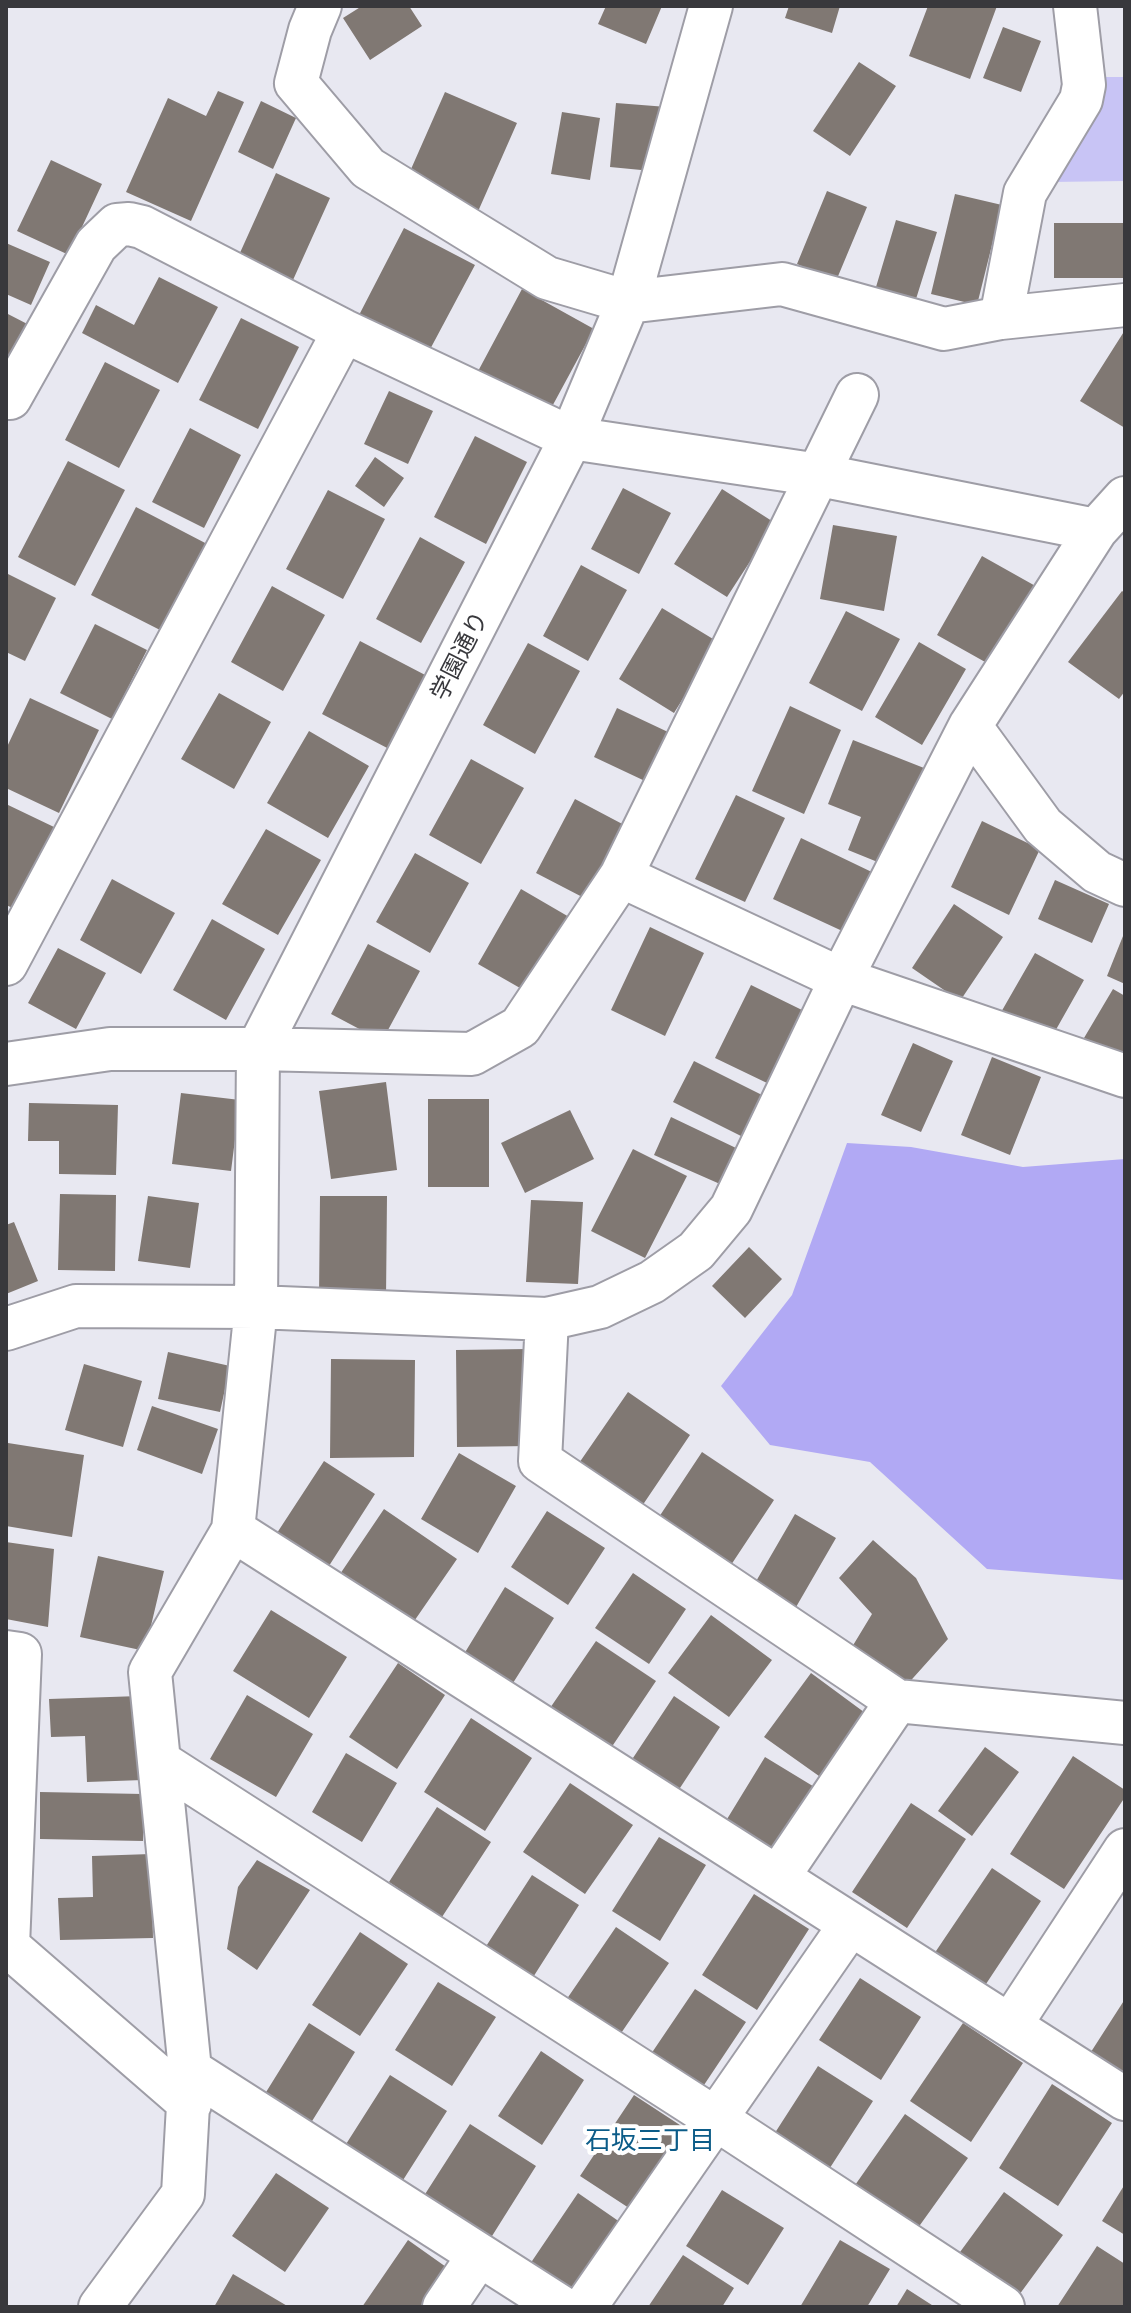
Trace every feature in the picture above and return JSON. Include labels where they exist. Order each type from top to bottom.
[{"type":"street","points":[[320,6],[310,30],[296,83],[368,168],[547,278],[628,302],[782,284],[944,329],[1001,318],[1125,305]]},
{"type":"street","name":"学園通り","points":[[233,1530],[256,1307],[258,1049],[571,438],[628,302],[711,6]]},
{"type":"street","points":[[1001,318],[1025,193],[1081,100],[1084,85],[1075,6]]},
{"type":"street","points":[[7,400],[96,245],[117,225],[129,224],[142,227],[344,331],[571,438],[819,475],[1096,530]]},
{"type":"street","points":[[6,964],[344,331]]},
{"type":"street","points":[[6,1064],[110,1049],[472,1054],[520,1027],[621,876],[857,395]]},
{"type":"street","points":[[6,1329],[76,1306],[256,1307],[547,1319],[600,1307],[652,1282],[696,1251],[731,1209],[841,979],[970,726],[1096,530],[1125,498]]},
{"type":"street","points":[[970,726],[1043,826],[1097,872],[1125,885]]},
{"type":"street","points":[[621,876],[841,979],[1125,1076]]},
{"type":"street","points":[[547,1319],[540,1461],[897,1701],[1125,1723]]},
{"type":"street","points":[[100,2307],[183,2194],[190,2087],[150,1672],[233,1530],[1125,2099]]},
{"type":"street","points":[[6,1652],[20,1654],[8,1946],[190,2087],[479,2255],[561,2307]]},
{"type":"street","points":[[778,1877],[897,1701]]},
{"type":"street","points":[[160,1762],[1003,2307]]},
{"type":"street","points":[[1011,2024],[1125,1850]]},
{"type":"street","points":[[585,2307],[850,1925]]},
{"type":"street","points":[[444,2307],[479,2255]]},
{"type":"shaded area","points":[[1104,77],[1125,77],[1125,181],[1051,182]]},
{"type":"shaded area","points":[[847,1143],[911,1147],[1023,1167],[1125,1159],[1125,1580],[987,1569],[870,1462],[770,1445],[721,1386],[792,1295]]},
{"type":"building","points":[[362,6],[409,6],[422,26],[370,60],[343,18]]},
{"type":"building","points":[[606,6],[662,6],[646,44],[598,24]]},
{"type":"building","points":[[789,6],[840,6],[832,33],[785,18]]},
{"type":"building","points":[[928,6],[997,6],[970,79],[909,56]]},
{"type":"building","points":[[1003,27],[1041,41],[1021,92],[983,78]]},
{"type":"building","points":[[859,62],[896,86],[850,156],[813,131]]},
{"type":"building","points":[[218,91],[244,102],[191,221],[126,192],[168,98],[206,116]]},
{"type":"building","points":[[445,92],[517,123],[476,216],[404,185]]},
{"type":"building","points":[[261,101],[296,118],[273,169],[238,152]]},
{"type":"building","points":[[616,103],[667,107],[662,172],[610,167]]},
{"type":"building","points":[[562,112],[600,118],[590,180],[551,174]]},
{"type":"building","points":[[51,160],[102,184],[69,255],[17,231]]},
{"type":"building","points":[[276,173],[330,198],[293,280],[239,255]]},
{"type":"building","points":[[827,191],[867,207],[836,281],[797,264]]},
{"type":"building","points":[[955,194],[1002,205],[977,305],[931,294]]},
{"type":"building","points":[[896,220],[937,232],[916,299],[876,287]]},
{"type":"building","points":[[1054,223],[1125,223],[1125,278],[1054,278]]},
{"type":"building","points":[[404,228],[475,265],[427,355],[357,319]]},
{"type":"building","points":[[6,243],[50,262],[31,305],[6,294]]},
{"type":"building","points":[[159,277],[218,307],[178,383],[82,333],[96,305],[134,325]]},
{"type":"building","points":[[522,289],[594,329],[548,414],[476,375]]},
{"type":"building","points":[[6,313],[37,329],[6,367]]},
{"type":"building","points":[[241,318],[299,347],[258,429],[199,400]]},
{"type":"building","points":[[1125,330],[1125,428],[1080,401]]},
{"type":"building","points":[[105,362],[160,390],[119,468],[65,440]]},
{"type":"building","points":[[389,391],[433,411],[408,464],[364,444]]},
{"type":"building","points":[[190,428],[241,455],[204,528],[152,502]]},
{"type":"building","points":[[475,436],[527,462],[486,544],[434,517]]},
{"type":"building","points":[[375,457],[404,478],[384,507],[355,486]]},
{"type":"building","points":[[68,461],[125,490],[75,586],[18,557]]},
{"type":"building","points":[[623,488],[671,513],[639,574],[591,549]]},
{"type":"building","points":[[722,489],[775,523],[727,597],[674,564]]},
{"type":"building","points":[[328,490],[385,519],[343,599],[286,569]]},
{"type":"building","points":[[136,507],[209,545],[164,632],[91,595]]},
{"type":"building","points":[[833,525],[897,536],[884,611],[820,599]]},
{"type":"building","points":[[420,537],[465,562],[421,643],[376,619]]},
{"type":"building","points":[[982,556],[1039,588],[994,667],[937,635]]},
{"type":"building","points":[[581,565],[627,590],[588,661],[543,636]]},
{"type":"building","points":[[6,573],[56,598],[25,661],[6,652]]},
{"type":"building","points":[[272,586],[325,615],[283,691],[231,662]]},
{"type":"building","points":[[1122,591],[1125,593],[1125,691],[1119,699],[1068,662]]},
{"type":"building","points":[[662,608],[718,642],[674,713],[619,679]]},
{"type":"building","points":[[846,611],[900,639],[862,711],[809,683]]},
{"type":"building","points":[[95,624],[147,650],[112,719],[60,693]]},
{"type":"building","points":[[360,641],[429,677],[391,750],[322,714]]},
{"type":"building","points":[[919,642],[966,669],[922,745],[875,717]]},
{"type":"building","points":[[528,643],[580,671],[535,754],[483,725]]},
{"type":"building","points":[[219,693],[271,722],[234,789],[181,759]]},
{"type":"building","points":[[30,698],[99,730],[59,813],[6,788],[6,749]]},
{"type":"building","points":[[790,706],[841,730],[804,814],[752,791]]},
{"type":"building","points":[[617,708],[668,732],[645,781],[594,757]]},
{"type":"building","points":[[309,731],[369,766],[328,838],[267,803]]},
{"type":"building","points":[[853,740],[924,768],[885,865],[848,850],[861,817],[828,804]]},
{"type":"building","points":[[471,759],[524,788],[481,864],[429,835]]},
{"type":"building","points":[[736,795],[785,818],[745,902],[695,879]]},
{"type":"building","points":[[575,799],[628,827],[590,901],[536,873]]},
{"type":"building","points":[[6,804],[54,827],[15,909],[6,905]]},
{"type":"building","points":[[982,821],[1040,849],[1009,915],[951,887]]},
{"type":"building","points":[[266,829],[321,860],[278,935],[222,904]]},
{"type":"building","points":[[801,838],[878,875],[851,935],[773,899]]},
{"type":"building","points":[[415,853],[469,883],[430,953],[376,922]]},
{"type":"building","points":[[112,879],[175,913],[141,974],[80,940]]},
{"type":"building","points":[[1055,880],[1109,904],[1092,943],[1038,919]]},
{"type":"building","points":[[521,889],[576,921],[534,996],[478,964]]},
{"type":"building","points":[[954,904],[1003,937],[960,1001],[912,968]]},
{"type":"building","points":[[212,919],[265,949],[226,1020],[173,990]]},
{"type":"building","points":[[650,927],[704,953],[665,1036],[611,1010]]},
{"type":"building","points":[[1125,931],[1125,984],[1107,976]]},
{"type":"building","points":[[368,944],[420,971],[382,1041],[331,1014]]},
{"type":"building","points":[[58,948],[106,973],[76,1029],[28,1003]]},
{"type":"building","points":[[1035,953],[1084,980],[1049,1042],[1000,1014]]},
{"type":"building","points":[[751,985],[802,1010],[767,1083],[715,1058]]},
{"type":"building","points":[[1113,989],[1125,996],[1125,1062],[1084,1038]]},
{"type":"building","points":[[913,1043],[953,1061],[921,1132],[881,1115]]},
{"type":"building","points":[[992,1057],[1041,1077],[1010,1155],[961,1135]]},
{"type":"building","points":[[694,1061],[768,1098],[747,1139],[673,1102]]},
{"type":"building","points":[[386,1082],[397,1170],[331,1179],[319,1091]]},
{"type":"building","points":[[181,1093],[240,1100],[231,1171],[172,1164]]},
{"type":"building","points":[[428,1099],[489,1099],[489,1187],[428,1187]]},
{"type":"building","points":[[29,1103],[118,1105],[116,1175],[59,1174],[59,1141],[28,1141]]},
{"type":"building","points":[[570,1110],[594,1159],[525,1193],[501,1143]]},
{"type":"building","points":[[671,1117],[736,1148],[720,1184],[654,1155]]},
{"type":"building","points":[[633,1149],[687,1176],[645,1258],[591,1231]]},
{"type":"building","points":[[60,1194],[116,1195],[115,1271],[58,1270]]},
{"type":"building","points":[[148,1196],[199,1203],[190,1268],[138,1261]]},
{"type":"building","points":[[320,1196],[387,1196],[386,1298],[319,1298]]},
{"type":"building","points":[[531,1200],[583,1202],[578,1284],[526,1282]]},
{"type":"building","points":[[14,1222],[38,1281],[6,1294],[6,1225]]},
{"type":"building","points":[[749,1247],[782,1279],[745,1318],[712,1286]]},
{"type":"building","points":[[528,1349],[529,1446],[457,1447],[456,1350]]},
{"type":"building","points":[[168,1352],[230,1366],[220,1412],[158,1399]]},
{"type":"building","points":[[331,1359],[415,1360],[414,1457],[330,1458]]},
{"type":"building","points":[[84,1364],[142,1381],[123,1447],[65,1430]]},
{"type":"building","points":[[628,1392],[690,1435],[640,1509],[577,1466]]},
{"type":"building","points":[[152,1406],[218,1429],[202,1474],[137,1450]]},
{"type":"building","points":[[8,1443],[84,1455],[72,1537],[6,1526]]},
{"type":"building","points":[[702,1452],[774,1500],[729,1568],[657,1520]]},
{"type":"building","points":[[459,1453],[516,1486],[478,1553],[421,1519]]},
{"type":"building","points":[[324,1461],[375,1494],[327,1569],[275,1536]]},
{"type":"building","points":[[384,1509],[457,1559],[408,1630],[336,1580]]},
{"type":"building","points":[[547,1511],[605,1548],[568,1605],[511,1567]]},
{"type":"building","points":[[795,1514],[836,1538],[792,1614],[751,1590]]},
{"type":"building","points":[[873,1540],[916,1578],[948,1639],[905,1687],[852,1647],[872,1614],[839,1578]]},
{"type":"building","points":[[6,1542],[54,1549],[48,1627],[6,1619]]},
{"type":"building","points":[[98,1556],[164,1571],[145,1651],[80,1637]]},
{"type":"building","points":[[633,1573],[686,1609],[649,1664],[595,1628]]},
{"type":"building","points":[[505,1587],[554,1618],[513,1683],[464,1654]]},
{"type":"building","points":[[271,1610],[347,1657],[309,1718],[233,1671]]},
{"type":"building","points":[[711,1615],[772,1660],[729,1717],[668,1673]]},
{"type":"building","points":[[596,1641],[656,1681],[609,1751],[548,1711]]},
{"type":"building","points":[[398,1663],[445,1695],[397,1769],[349,1737]]},
{"type":"building","points":[[811,1673],[872,1718],[826,1781],[764,1737]]},
{"type":"building","points":[[247,1695],[313,1734],[276,1797],[210,1759]]},
{"type":"building","points":[[140,1696],[143,1780],[87,1782],[85,1736],[51,1737],[49,1699]]},
{"type":"building","points":[[674,1696],[720,1727],[678,1791],[631,1761]]},
{"type":"building","points":[[471,1718],[532,1758],[485,1831],[424,1792]]},
{"type":"building","points":[[985,1747],[1019,1772],[972,1836],[938,1811]]},
{"type":"building","points":[[346,1753],[397,1783],[362,1842],[312,1812]]},
{"type":"building","points":[[1073,1756],[1125,1790],[1125,1797],[1064,1889],[1010,1854]]},
{"type":"building","points":[[765,1757],[821,1791],[779,1858],[724,1824]]},
{"type":"building","points":[[570,1783],[633,1825],[585,1894],[523,1852]]},
{"type":"building","points":[[40,1792],[143,1794],[143,1841],[40,1839]]},
{"type":"building","points":[[911,1803],[966,1839],[907,1928],[852,1892]]},
{"type":"building","points":[[437,1807],[491,1842],[442,1917],[389,1882]]},
{"type":"building","points":[[659,1837],[706,1865],[660,1941],[612,1911]]},
{"type":"building","points":[[151,1854],[153,1938],[60,1940],[58,1898],[93,1897],[92,1856]]},
{"type":"building","points":[[257,1860],[310,1890],[257,1970],[227,1949],[238,1887]]},
{"type":"building","points":[[992,1868],[1041,1901],[984,1987],[934,1954]]},
{"type":"building","points":[[532,1875],[579,1905],[530,1982],[483,1951]]},
{"type":"building","points":[[754,1894],[809,1929],[757,2010],[702,1975]]},
{"type":"building","points":[[616,1927],[669,1963],[615,2042],[562,2006]]},
{"type":"building","points":[[360,1932],[408,1964],[360,2036],[312,2005]]},
{"type":"building","points":[[860,1978],[921,2017],[881,2080],[819,2040]]},
{"type":"building","points":[[438,1982],[496,2017],[452,2086],[395,2050]]},
{"type":"building","points":[[695,1989],[746,2022],[702,2088],[651,2054]]},
{"type":"building","points":[[1125,1999],[1125,2078],[1089,2055]]},
{"type":"building","points":[[309,2023],[355,2052],[309,2126],[263,2097]]},
{"type":"building","points":[[963,2023],[1023,2063],[971,2142],[910,2101]]},
{"type":"building","points":[[541,2051],[584,2080],[542,2145],[498,2116]]},
{"type":"building","points":[[818,2066],[873,2101],[826,2174],[771,2139]]},
{"type":"building","points":[[390,2075],[447,2111],[398,2188],[341,2152]]},
{"type":"building","points":[[1052,2084],[1112,2123],[1058,2206],[999,2168]]},
{"type":"building","points":[[634,2095],[686,2129],[632,2210],[580,2176]]},
{"type":"building","points":[[905,2114],[968,2158],[915,2232],[853,2188]]},
{"type":"building","points":[[470,2124],[536,2166],[487,2244],[420,2202]]},
{"type":"building","points":[[276,2173],[329,2208],[285,2272],[232,2236]]},
{"type":"building","points":[[1125,2184],[1125,2235],[1102,2221]]},
{"type":"building","points":[[722,2190],[784,2228],[748,2285],[686,2246]]},
{"type":"building","points":[[1004,2192],[1063,2235],[1011,2306],[952,2263]]},
{"type":"building","points":[[578,2193],[630,2229],[579,2302],[528,2267]]},
{"type":"building","points":[[408,2240],[456,2274],[433,2307],[362,2307]]},
{"type":"building","points":[[840,2240],[890,2269],[867,2307],[800,2307]]},
{"type":"building","points":[[1097,2246],[1125,2264],[1125,2307],[1057,2307]]},
{"type":"building","points":[[683,2255],[734,2288],[722,2307],[648,2307]]},
{"type":"building","points":[[233,2274],[289,2307],[214,2307]]},
{"type":"building","points":[[907,2289],[935,2307],[896,2307]]},
{"type":"district","name":"石坂三丁目","points":[[650,2141]]}]
